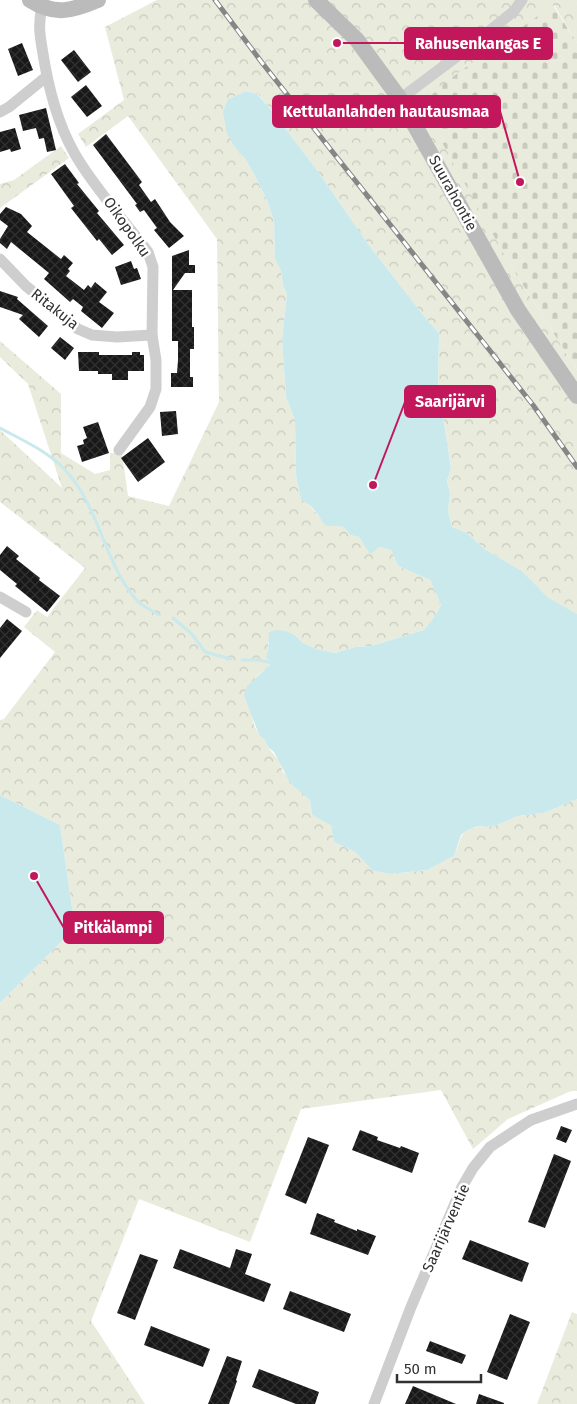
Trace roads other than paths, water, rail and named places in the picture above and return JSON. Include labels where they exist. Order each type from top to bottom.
[{"type":"street","points":[[36,4],[62,11],[80,8],[98,0]]},
{"type":"street","name":"Suurahontie","points":[[316,0],[357,40],[400,98],[518,310],[577,396]]},
{"type":"street","points":[[400,98],[472,45],[514,11],[522,0]]},
{"type":"street","name":"Oikopolku","points":[[36,4],[46,77],[59,117],[81,164],[148,252],[154,266],[152,336],[156,360],[156,389],[150,407],[119,450]]},
{"type":"street","points":[[0,112],[46,77]]},
{"type":"street","name":"Ritakuja","points":[[0,259],[26,286],[78,330],[117,337],[152,336]]},
{"type":"street","points":[[0,596],[26,612]]},
{"type":"street","name":"Saarijärventie","points":[[374,1404],[462,1187],[473,1168],[490,1147],[531,1120],[577,1104]]},
{"type":"water","points":[[246,91],[257,94],[268,106],[317,170],[368,244],[439,333],[438,385],[451,468],[447,481],[450,493],[448,511],[452,527],[467,533],[486,550],[522,571],[547,597],[577,614],[577,799],[544,813],[518,816],[497,825],[478,826],[466,831],[461,835],[454,856],[427,870],[391,874],[373,871],[355,852],[334,842],[331,825],[312,815],[310,800],[290,783],[274,752],[259,735],[244,695],[247,686],[272,663],[266,657],[269,632],[285,631],[295,635],[303,643],[317,649],[335,653],[355,647],[371,646],[424,630],[441,605],[430,580],[398,566],[391,550],[380,547],[370,554],[359,537],[350,535],[344,527],[325,525],[312,507],[301,500],[296,475],[295,420],[286,397],[282,340],[287,294],[283,286],[281,271],[275,259],[274,221],[267,200],[255,176],[227,133],[223,112],[228,99]]},
{"type":"water","points":[[0,795],[60,825],[75,928],[0,1003]]},
{"type":"waterway","points":[[0,428],[44,452],[67,472],[87,502],[115,567],[124,582],[139,602],[159,615]]},
{"type":"waterway","points":[[173,618],[192,634],[205,652],[231,659]]},
{"type":"waterway","points":[[242,660],[259,660],[272,663]]},
{"type":"railway","points":[[215,0],[263,64],[533,405],[577,467]]},
{"type":"place","name":"Rahusenkangas E","points":[[337,43]]},
{"type":"place","name":"Kettulanlahden hautausmaa","points":[[520,182]]},
{"type":"place","name":"Saarijärvi","points":[[373,485]]},
{"type":"place","name":"Pitkälampi","points":[[34,876]]}]
